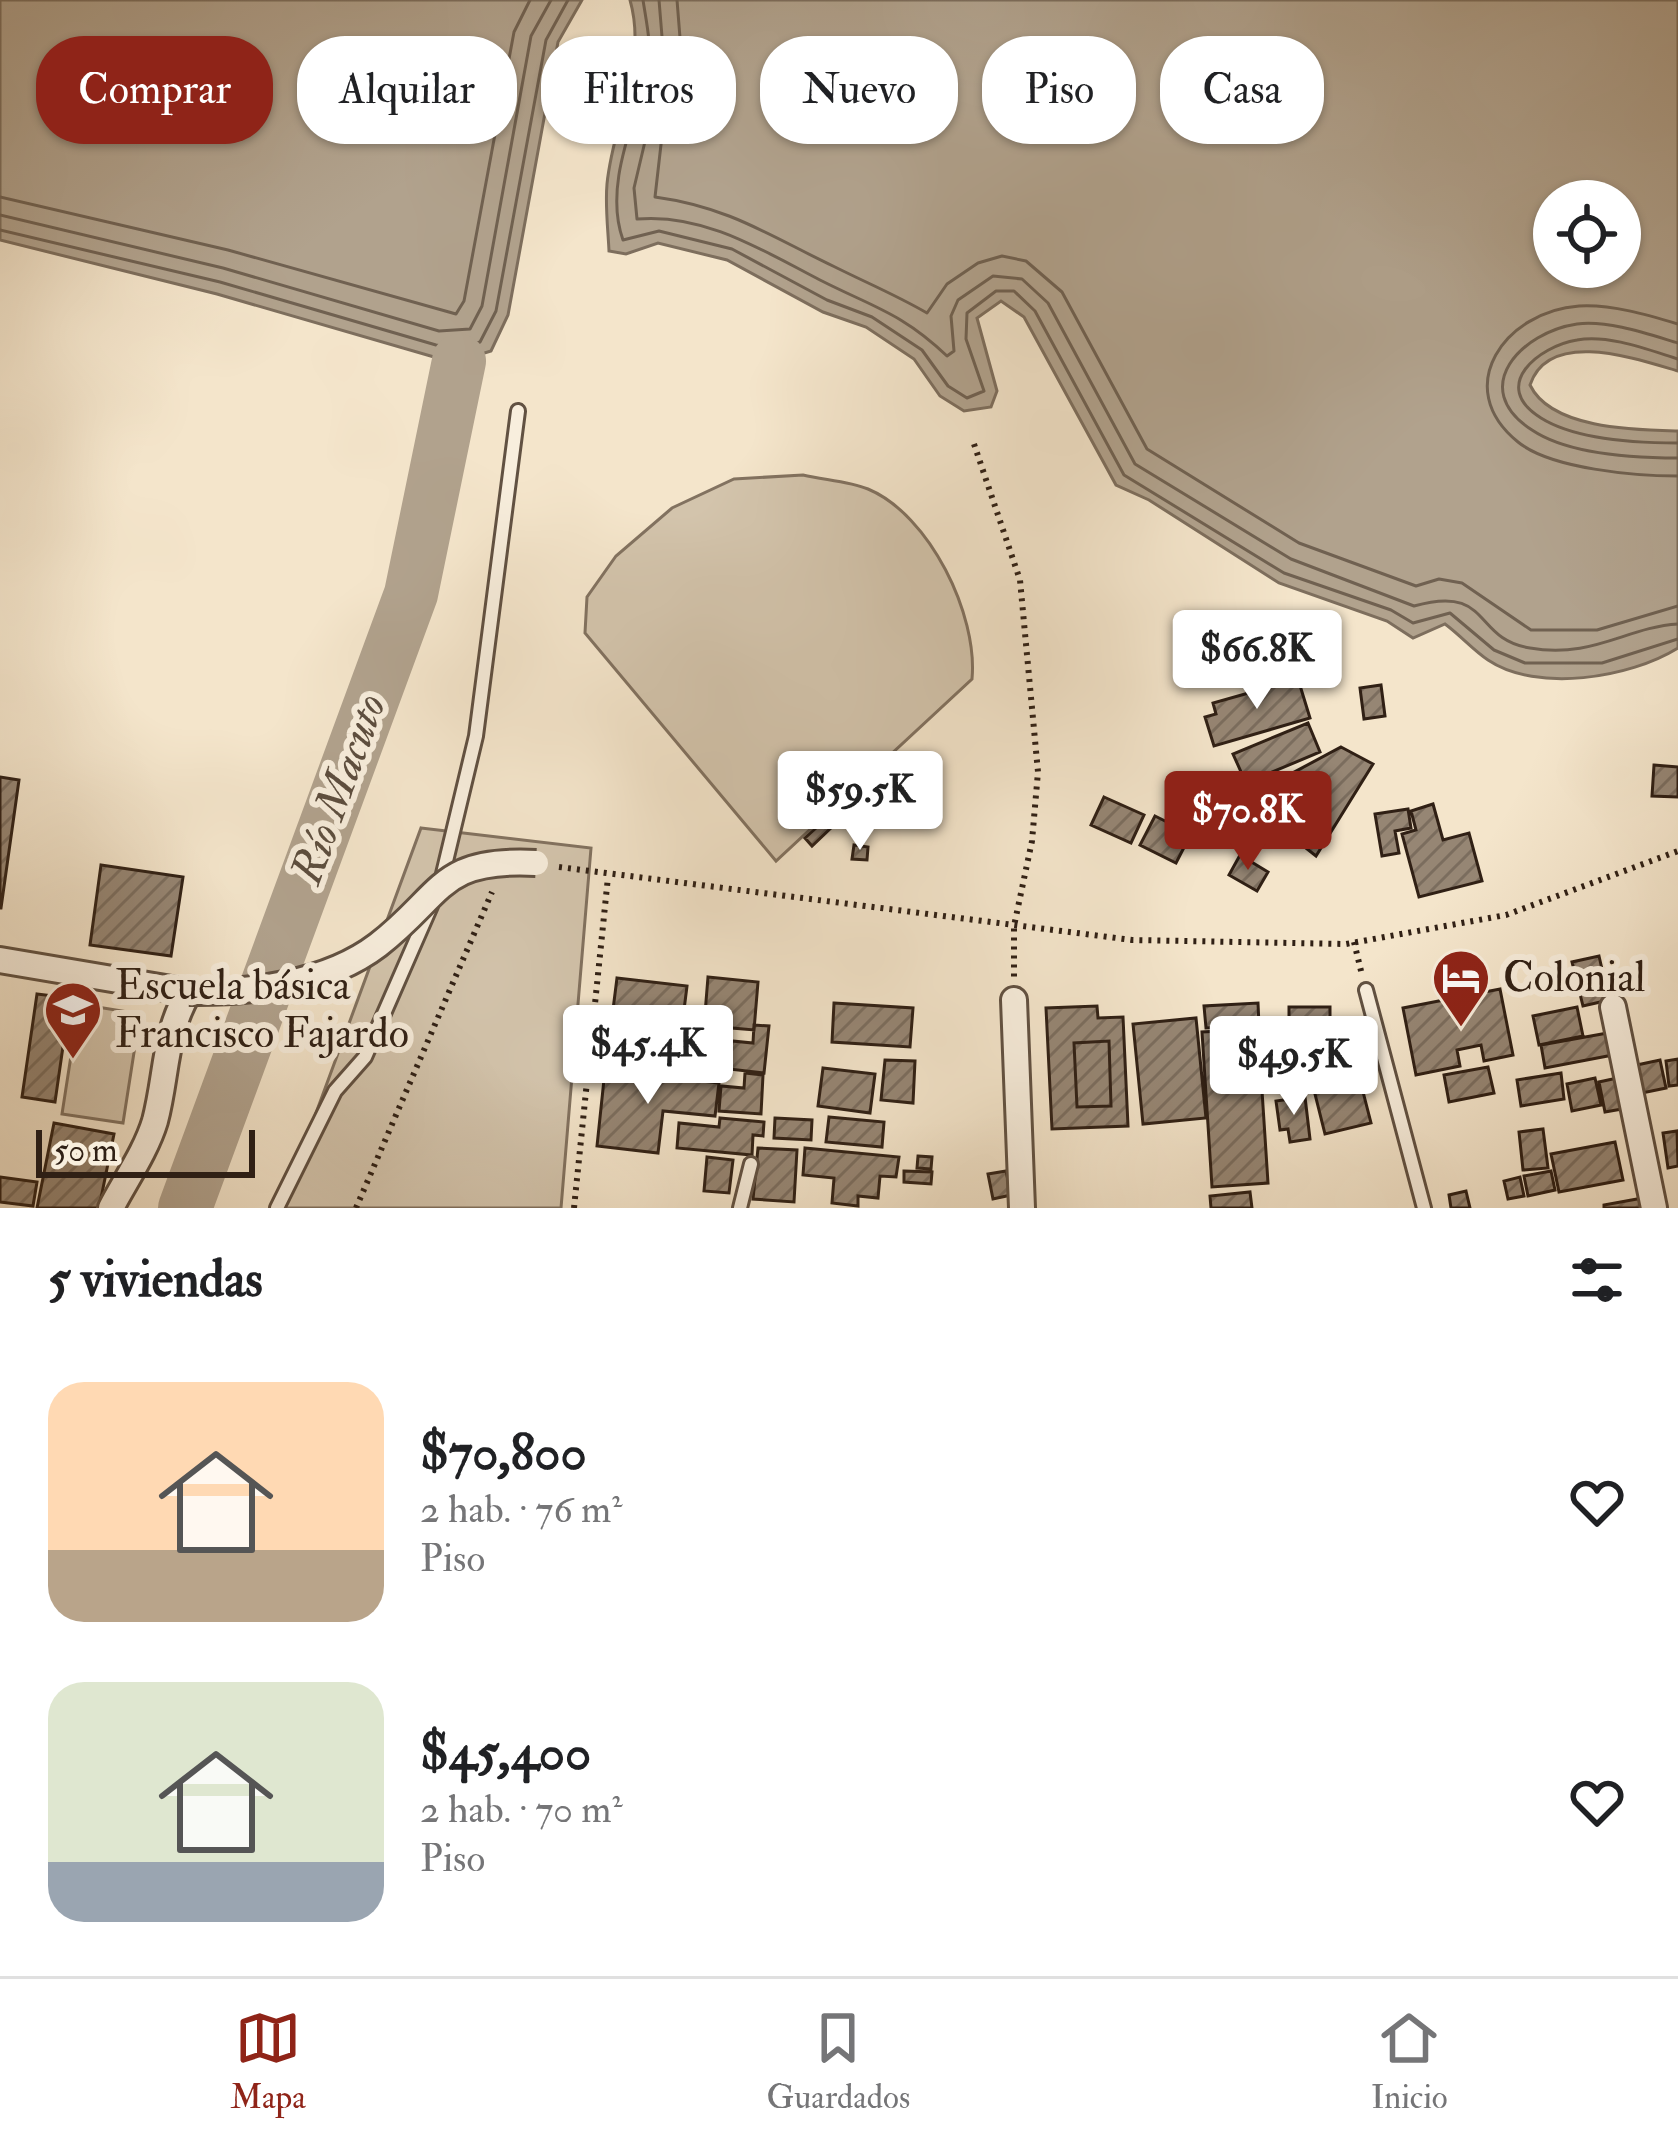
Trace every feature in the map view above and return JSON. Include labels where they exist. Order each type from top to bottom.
[{"type":"street","points":[[0,960],[189,992],[238,992],[346,964],[379,944],[427,894],[464,869],[496,861],[536,863]]},
{"type":"street","points":[[111,1208],[153,1129],[166,1077],[170,1021],[189,992]]},
{"type":"street","points":[[1014,1000],[1022,1208]]},
{"type":"street","points":[[1613,1007],[1654,1208]]},
{"type":"lane","points":[[277,1208],[335,1091],[365,1057],[442,881],[476,736],[518,411]]},
{"type":"lane","points":[[1366,990],[1424,1208]]},
{"type":"lane","points":[[740,1208],[751,1165]]},
{"type":"path","points":[[974,444],[1020,580],[1036,751],[1032,841],[1014,926],[1014,1000]]},
{"type":"path","points":[[356,1208],[497,879],[536,863],[608,877],[1132,940],[1354,942],[1505,915],[1678,850]]},
{"type":"path","points":[[574,1208],[608,877]]},
{"type":"path","points":[[1354,942],[1366,990]]},
{"type":"shaded area","points":[[803,475],[868,489],[911,521],[930,544],[958,598],[972,654],[972,679],[776,861],[585,633],[587,597],[616,556],[672,508],[734,479]]},
{"type":"shaded area","points":[[421,828],[591,848],[561,1208],[281,1208]]},
{"type":"shaded area","points":[[79,1004],[140,1014],[123,1123],[62,1114]]},
{"type":"water","points":[[0,0],[582,0],[561,36],[541,36],[541,135],[508,315],[491,351],[459,361],[434,357],[217,294],[0,240]]},
{"type":"water","points":[[630,0],[1678,0],[1678,371],[1618,355],[1574,352],[1540,368],[1530,385],[1541,400],[1575,419],[1618,428],[1678,431],[1678,648],[1610,674],[1557,679],[1532,676],[1488,660],[1445,624],[1413,638],[1387,621],[1279,583],[1149,500],[1116,485],[1024,317],[1001,301],[977,318],[997,391],[991,407],[964,411],[940,396],[914,359],[866,327],[823,312],[727,260],[658,243],[626,254],[609,251],[607,184],[614,144],[736,144],[736,36],[635,36]]},
{"type":"building","points":[[1268,655],[1287,658],[1285,677],[1265,675]]},
{"type":"building","points":[[1298,679],[1310,718],[1214,746],[1205,717],[1216,714],[1213,703]]},
{"type":"building","points":[[1381,685],[1385,716],[1364,719],[1360,688]]},
{"type":"building","points":[[1308,723],[1320,752],[1246,783],[1233,754]]},
{"type":"building","points":[[1341,747],[1373,764],[1316,856],[1244,799]]},
{"type":"building","points":[[1654,765],[1678,767],[1678,797],[1652,796]]},
{"type":"building","points":[[0,777],[19,780],[1,908],[0,908]]},
{"type":"building","points":[[854,791],[864,802],[836,827],[826,817]]},
{"type":"building","points":[[1104,797],[1144,815],[1131,843],[1091,825]]},
{"type":"building","points":[[1433,804],[1443,840],[1469,833],[1482,881],[1419,897],[1402,834],[1416,830],[1411,811]]},
{"type":"building","points":[[1408,809],[1411,828],[1395,831],[1399,853],[1382,856],[1375,814]]},
{"type":"building","points":[[1155,816],[1191,834],[1176,863],[1140,845]]},
{"type":"building","points":[[826,819],[833,826],[812,846],[805,838]]},
{"type":"building","points":[[854,845],[868,847],[867,860],[852,859]]},
{"type":"building","points":[[1240,855],[1268,872],[1257,891],[1229,875]]},
{"type":"building","points":[[101,865],[183,877],[171,956],[90,945]]},
{"type":"building","points":[[1599,956],[1609,1000],[1583,1006],[1572,962]]},
{"type":"building","points":[[708,977],[758,982],[754,1030],[731,1028],[728,1066],[701,1063]]},
{"type":"building","points":[[617,978],[687,986],[676,1074],[606,1065]]},
{"type":"building","points":[[1500,989],[1513,1055],[1484,1061],[1481,1045],[1457,1050],[1460,1066],[1416,1075],[1403,1008]]},
{"type":"building","points":[[37,994],[70,998],[55,1102],[22,1097]]},
{"type":"building","points":[[834,1003],[913,1008],[910,1047],[832,1042]]},
{"type":"building","points":[[1258,1003],[1259,1025],[1206,1028],[1204,1006]]},
{"type":"building","points":[[1097,1006],[1098,1018],[1123,1017],[1128,1126],[1052,1129],[1046,1008]],"holes":[[[1109,1041],[1111,1106],[1077,1107],[1074,1043]]]},
{"type":"building","points":[[1289,1007],[1330,1007],[1330,1071],[1289,1071]]},
{"type":"building","points":[[1577,1007],[1583,1036],[1539,1045],[1533,1016]]},
{"type":"building","points":[[1196,1018],[1206,1118],[1143,1124],[1133,1024]]},
{"type":"building","points":[[754,1025],[769,1026],[764,1073],[729,1069],[732,1041],[753,1043]]},
{"type":"building","points":[[1258,1029],[1268,1183],[1212,1187],[1202,1032]]},
{"type":"building","points":[[1613,1032],[1618,1054],[1545,1068],[1541,1045]]},
{"type":"building","points":[[1109,1041],[1111,1106],[1077,1107],[1074,1043]]},
{"type":"building","points":[[1678,1059],[1678,1085],[1669,1086],[1666,1061]]},
{"type":"building","points":[[885,1060],[915,1061],[913,1103],[881,1100]]},
{"type":"building","points":[[1660,1060],[1666,1088],[1642,1093],[1637,1065]]},
{"type":"building","points":[[1488,1067],[1494,1093],[1449,1102],[1444,1075]]},
{"type":"building","points":[[823,1068],[875,1074],[870,1113],[818,1106]]},
{"type":"building","points":[[605,1070],[719,1083],[715,1116],[663,1111],[658,1153],[597,1146]]},
{"type":"building","points":[[1336,1072],[1340,1089],[1361,1084],[1371,1123],[1325,1134],[1311,1078]]},
{"type":"building","points":[[745,1073],[763,1075],[761,1114],[719,1111],[721,1086],[744,1088]]},
{"type":"building","points":[[1561,1073],[1564,1099],[1521,1106],[1517,1080]]},
{"type":"building","points":[[1595,1078],[1601,1105],[1572,1111],[1567,1084]]},
{"type":"building","points":[[1617,1078],[1622,1109],[1605,1112],[1599,1082]]},
{"type":"building","points":[[1305,1097],[1310,1139],[1290,1142],[1288,1129],[1280,1130],[1276,1101]]},
{"type":"building","points":[[829,1117],[884,1122],[882,1147],[826,1142]]},
{"type":"building","points":[[720,1118],[764,1122],[763,1136],[753,1135],[752,1155],[677,1148],[679,1123],[719,1127]]},
{"type":"building","points":[[775,1118],[812,1120],[811,1140],[774,1138]]},
{"type":"building","points":[[54,1123],[114,1134],[99,1208],[37,1208]]},
{"type":"building","points":[[1543,1129],[1548,1168],[1523,1170],[1519,1132]]},
{"type":"building","points":[[1677,1131],[1678,1166],[1668,1168],[1663,1133]]},
{"type":"building","points":[[1615,1142],[1623,1180],[1559,1192],[1551,1154]]},
{"type":"building","points":[[758,1148],[797,1150],[794,1202],[753,1199]]},
{"type":"building","points":[[805,1148],[899,1157],[896,1177],[880,1176],[878,1198],[858,1196],[858,1206],[832,1203],[834,1178],[803,1175]]},
{"type":"building","points":[[918,1156],[932,1157],[931,1169],[917,1168]]},
{"type":"building","points":[[707,1157],[733,1160],[729,1193],[704,1191]]},
{"type":"building","points":[[904,1171],[932,1172],[931,1184],[904,1182]]},
{"type":"building","points":[[1006,1171],[1011,1195],[993,1199],[988,1174]]},
{"type":"building","points":[[1551,1171],[1555,1190],[1528,1196],[1524,1176]]},
{"type":"building","points":[[0,1177],[37,1182],[33,1206],[0,1202]]},
{"type":"building","points":[[1520,1177],[1524,1196],[1508,1199],[1504,1181]]},
{"type":"building","points":[[1466,1191],[1470,1208],[1451,1208],[1449,1195]]},
{"type":"building","points":[[1250,1192],[1252,1208],[1211,1208],[1210,1196]]},
{"type":"building","points":[[1648,1197],[1651,1208],[1604,1208],[1604,1205]]},
{"type":"waterway","name":"Río Macuto","points":[[185,1208],[411,594],[459,361]]},
{"type":"place","name":"Colonial","points":[[1461,1029]]},
{"type":"place","name":"Escuela básica Francisco Fajardo","points":[[73,1061]]}]
